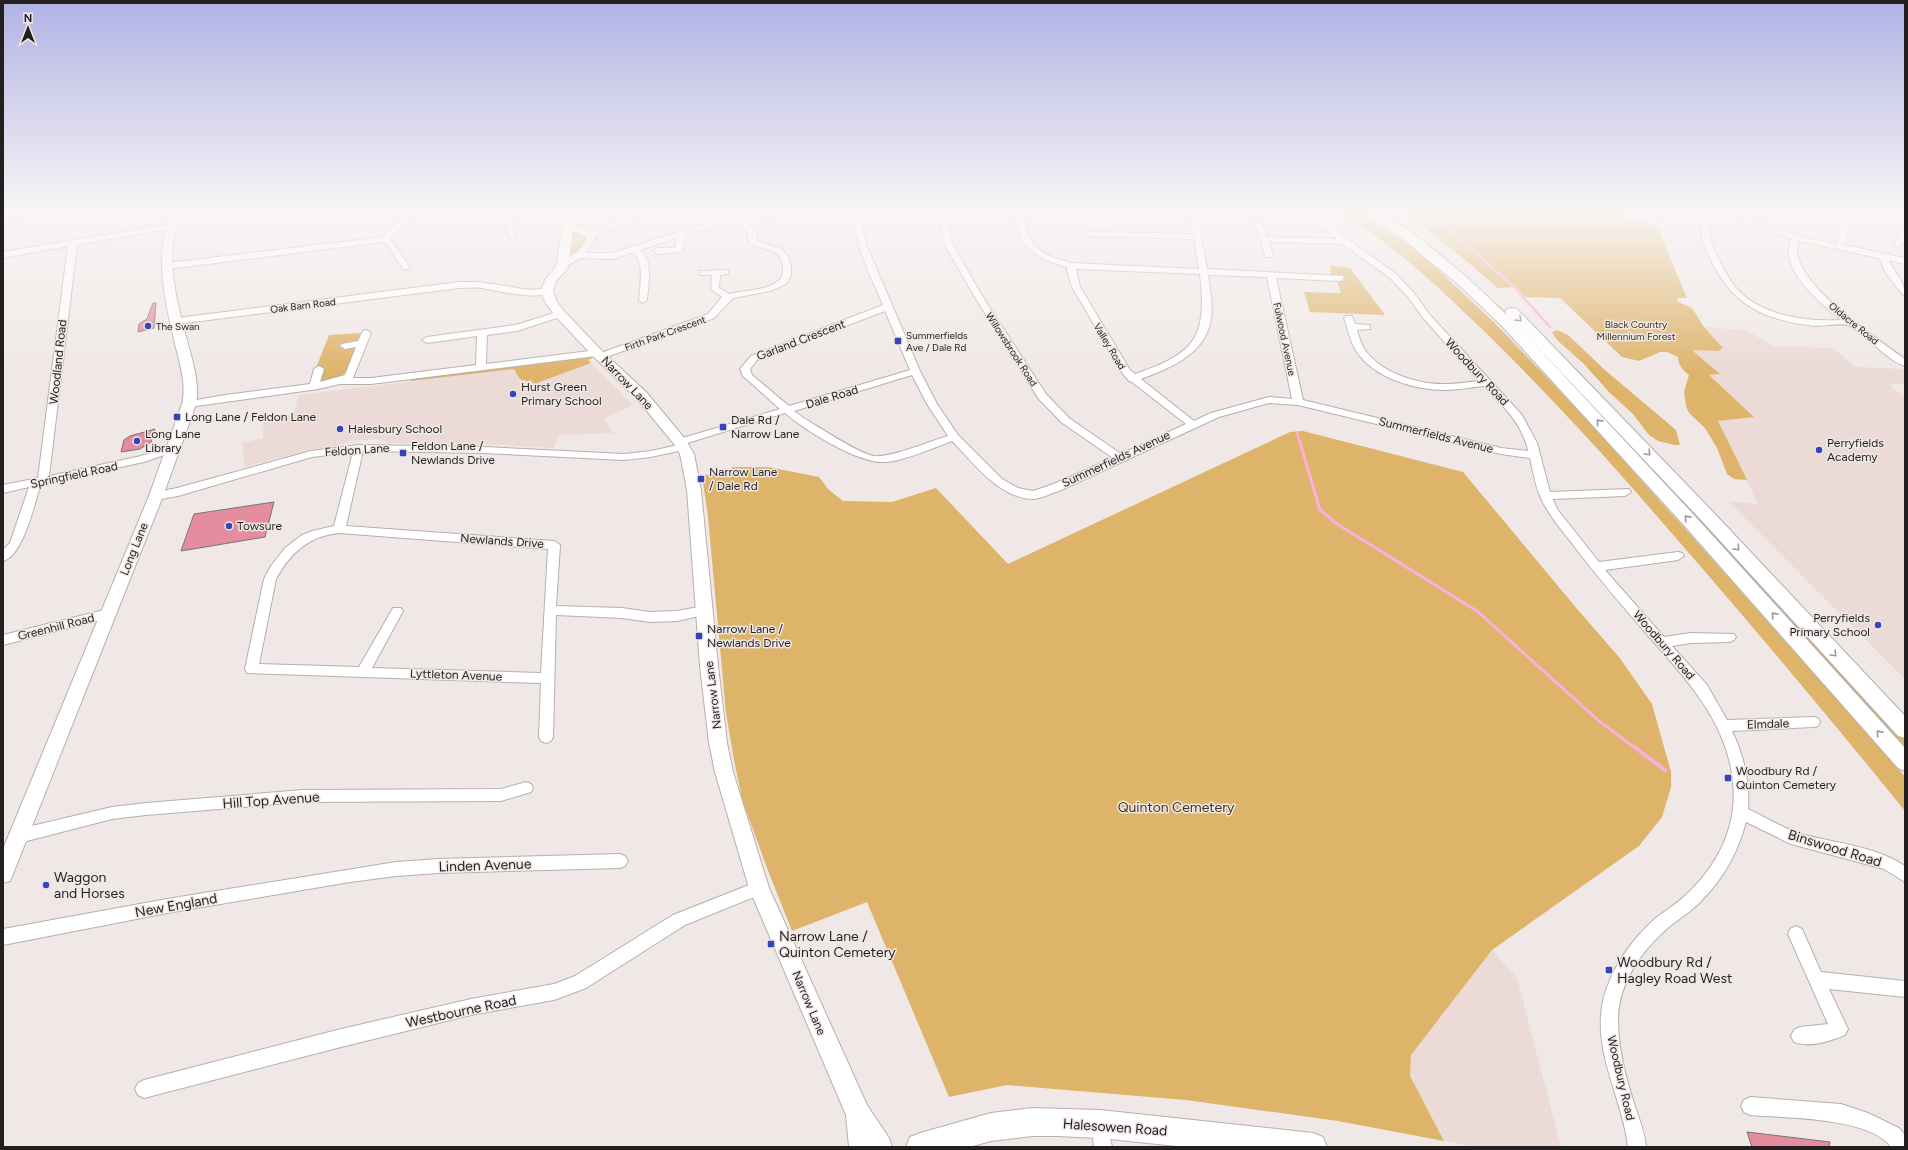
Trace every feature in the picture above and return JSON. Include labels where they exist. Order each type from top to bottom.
[{"type":"highway","points":[[1445,267],[1511,327],[1687,518],[1905,762]]},
{"type":"highway","points":[[1463,267],[1521,320],[1708,517],[1905,730]]},
{"type":"highway","name":"Halesowen Road","points":[[920,1147],[968,1132],[1011,1124],[1057,1122],[1102,1135],[1313,1147]]},
{"type":"main road","name":"Long Lane","points":[[3,874],[156,496],[189,404],[191,395],[189,374],[169,290],[167,267]]},
{"type":"main road","points":[[548,291],[551,280],[561,267]]},
{"type":"main road","name":"Narrow Lane","points":[[548,291],[551,302],[560,314],[642,396],[687,454],[694,490],[704,610],[718,743],[724,772],[759,888],[858,1114],[880,1147]]},
{"type":"main road","name":"Narrow Lane","points":[[858,1114],[861,1147]]},
{"type":"street","name":"Woodland Road","points":[[3,557],[15,545],[40,482],[70,267]]},
{"type":"street","points":[[643,300],[645,267]]},
{"type":"street","points":[[716,273],[715,289],[728,297],[734,294],[777,286],[784,282],[788,274],[786,267]]},
{"type":"street","name":"Summerfields Avenue","points":[[871,267],[915,371],[932,404],[954,437],[998,481],[1015,491],[1033,495],[1055,488],[1192,424],[1242,406],[1269,400],[1298,402],[1501,451],[1536,455]]},
{"type":"street","name":"Willowsbrook Road","points":[[961,267],[980,299],[1042,396],[1065,420],[1119,457]]},
{"type":"street","name":"Valley Road","points":[[1072,267],[1073,280],[1076,287],[1117,361],[1132,379],[1192,424]]},
{"type":"street","points":[[1086,267],[1340,278]]},
{"type":"street","points":[[1132,379],[1170,363],[1189,350],[1203,334],[1208,313],[1201,267]]},
{"type":"street","name":"Woodbury Road","points":[[1381,267],[1397,280],[1427,317],[1518,417],[1532,443],[1545,496],[1555,516],[1596,567],[1663,642],[1702,689],[1723,726],[1732,746],[1741,778],[1742,813],[1738,832],[1727,858],[1698,894],[1658,927],[1623,969],[1615,988],[1609,1021],[1611,1040],[1622,1090],[1638,1145]]},
{"type":"street","points":[[1720,267],[1728,282],[1744,300],[1762,309],[1799,320],[1816,323],[1850,322]]},
{"type":"street","name":"Oldacre Road","points":[[1797,267],[1810,284],[1850,322],[1905,363]]},
{"type":"street","points":[[1888,267],[1905,292]]},
{"type":"street","points":[[703,273],[725,272]]},
{"type":"street","name":"Fulwood Avenue","points":[[1271,275],[1298,402]]},
{"type":"street","name":"Oak Barn Road","points":[[177,321],[459,285],[479,284],[530,293],[548,291]]},
{"type":"street","name":"Firth Park Crescent","points":[[189,404],[222,396],[314,386],[341,381],[371,380],[481,366],[599,354],[711,316],[728,297]]},
{"type":"street","name":"Garland Crescent","points":[[887,307],[754,358],[745,369],[748,376],[804,423],[857,453],[873,459],[887,459],[954,437]]},
{"type":"street","points":[[427,340],[517,328],[560,314]]},
{"type":"street","points":[[1367,327],[1350,322],[1358,346],[1363,354],[1380,368],[1406,379],[1437,386],[1486,383]]},
{"type":"street","points":[[481,366],[482,332]]},
{"type":"street","points":[[341,381],[349,377],[366,333]]},
{"type":"street","points":[[345,346],[363,343]]},
{"type":"street","points":[[314,386],[319,369]]},
{"type":"street","name":"Dale Road","points":[[681,445],[915,371]]},
{"type":"street","name":"Feldon Lane","points":[[156,496],[178,492],[311,454],[359,448],[470,449],[624,456],[651,454],[681,445]]},
{"type":"street","points":[[339,529],[359,448]]},
{"type":"street","name":"Springfield Road","points":[[3,489],[172,454]]},
{"type":"street","points":[[1545,496],[1620,495]]},
{"type":"street","name":"Newlands Drive","points":[[339,529],[554,545],[550,610]]},
{"type":"street","name":"Lyttleton Avenue","points":[[339,529],[320,530],[310,534],[276,567],[270,579],[252,669],[548,678]]},
{"type":"street","points":[[1596,567],[1675,560]]},
{"type":"street","points":[[546,737],[550,610],[622,613],[650,617],[677,616],[704,610]]},
{"type":"street","points":[[363,672],[397,611]]},
{"type":"street","name":"Greenhill Road","points":[[3,640],[108,614]]},
{"type":"street","points":[[1663,642],[1691,638],[1730,637]]},
{"type":"street","name":"Elmdale","points":[[1723,726],[1813,722]]},
{"type":"street","name":"Hill Top Avenue","points":[[19,836],[112,814],[146,809],[303,796],[501,795],[526,788]]},
{"type":"street","name":"Binswood Road","points":[[1742,813],[1796,839],[1889,864],[1905,875]]},
{"type":"street","name":"Linden Avenue","points":[[350,875],[438,866],[620,861]]},
{"type":"street","name":"New England","points":[[3,936],[350,875]]},
{"type":"street","name":"Westbourne Road","points":[[144,1089],[341,1038],[471,1007],[554,992],[580,982],[679,920],[759,888]]},
{"type":"street","points":[[1796,934],[1839,1029],[1827,1034],[1800,1036]]},
{"type":"street","points":[[1816,980],[1905,990]]},
{"type":"street","points":[[1750,1106],[1841,1113],[1868,1122],[1893,1134],[1902,1147]]},
{"type":"shaded area","name":"Perryfields Academy","points":[[1704,327],[1746,330],[1773,346],[1833,348],[1856,367],[1905,369],[1905,383],[1889,385],[1905,397],[1905,679],[1728,501],[1758,504],[1718,421],[1753,416],[1709,375],[1720,374],[1691,349],[1722,350],[1721,345]]},
{"type":"shaded area","name":"Hurst Green Primary School","points":[[588,360],[633,405],[604,418],[613,433],[560,435],[553,448],[482,444],[387,443],[382,439],[350,441],[339,446],[313,449],[245,467],[242,443],[263,438],[264,419],[293,415],[299,395]]},
{"type":"shaded area","points":[[1492,950],[1517,978],[1561,1147],[1479,1147],[1444,1141],[1410,1076],[1411,1055]]},
{"type":"green space","points":[[1330,267],[1350,268],[1385,315],[1310,312],[1304,292],[1341,293],[1337,281],[1343,278],[1341,276],[1331,275]]},
{"type":"green space","points":[[1414,267],[1435,267],[1496,324],[1587,420],[1713,560],[1905,777],[1905,811],[1738,610],[1598,449],[1521,368],[1432,282]]},
{"type":"green space","points":[[1447,267],[1455,267],[1519,324],[1866,695],[1905,739],[1905,747],[1538,347]]},
{"type":"green space","name":"Black Country Millennium Forest","points":[[1473,267],[1674,267],[1687,298],[1677,298],[1678,302],[1692,308],[1704,327],[1723,348],[1718,351],[1692,350],[1720,374],[1709,375],[1754,417],[1718,421],[1747,480],[1734,479],[1727,474],[1717,448],[1705,428],[1689,413],[1686,406],[1684,392],[1689,375],[1681,367],[1678,357],[1667,352],[1660,352],[1639,361],[1622,357],[1560,298],[1525,297],[1516,287],[1498,288]]},
{"type":"green space","name":"Black Country Millennium Forest","points":[[1557,330],[1568,335],[1606,371],[1676,430],[1680,445],[1658,441],[1649,435],[1633,414],[1609,392],[1584,364],[1557,340],[1552,332]]},
{"type":"green space","points":[[360,333],[358,340],[344,344],[342,348],[355,347],[357,349],[345,373],[336,379],[321,382],[323,367],[316,368],[329,335]]},
{"type":"green space","points":[[590,357],[593,358],[588,360],[591,363],[534,384],[531,380],[527,381],[520,379],[514,369],[411,381],[410,377]]},
{"type":"green space","name":"Quinton Cemetery","points":[[1303,431],[1463,472],[1619,657],[1652,704],[1671,772],[1671,787],[1662,817],[1639,846],[1492,950],[1411,1055],[1410,1076],[1444,1141],[1338,1121],[1186,1100],[1007,1085],[949,1097],[867,902],[792,931],[742,799],[734,760],[726,713],[708,517],[702,475],[729,474],[732,467],[768,467],[819,477],[828,489],[843,501],[892,502],[936,488],[1008,564],[1290,432]]},
{"type":"building","name":"The Swan","points":[[153,303],[156,303],[154,328],[138,332],[139,324],[147,319]]},
{"type":"building","name":"Long Lane Library","points":[[155,429],[151,442],[140,449],[121,452],[124,440],[130,436]]},
{"type":"building","name":"Towsure","points":[[274,502],[265,537],[181,551],[194,514]]},
{"type":"building","points":[[1747,1132],[1830,1142],[1829,1147],[1752,1147]]},
{"type":"waterway","points":[[1491,267],[1514,287],[1550,327]]},
{"type":"waterway","points":[[1297,433],[1300,443]]},
{"type":"waterway","points":[[1300,442],[1320,510],[1337,524],[1477,611],[1599,721],[1634,747]]},
{"type":"waterway","points":[[1633,746],[1665,770]]},
{"type":"place","name":"The Swan","points":[[148,326]]},
{"type":"place","name":"Summerfields Ave / Dale Rd","points":[[898,341]]},
{"type":"place","name":"Hurst Green Primary School","points":[[513,394]]},
{"type":"place","name":"Long Lane / Feldon Lane","points":[[177,417]]},
{"type":"place","name":"Dale Rd / Narrow Lane","points":[[723,427]]},
{"type":"place","name":"Halesbury School","points":[[340,429]]},
{"type":"place","name":"Long Lane Library","points":[[137,441]]},
{"type":"place","name":"Perryfields Academy","points":[[1819,450]]},
{"type":"place","name":"Feldon Lane / Newlands Drive","points":[[403,453]]},
{"type":"place","name":"Narrow Lane / Dale Rd","points":[[701,479]]},
{"type":"place","name":"Towsure","points":[[229,526]]},
{"type":"place","name":"Perryfields Primary School","points":[[1878,625]]},
{"type":"place","name":"Narrow Lane / Newlands Drive","points":[[699,636]]},
{"type":"place","name":"Woodbury Rd / Quinton Cemetery","points":[[1728,778]]},
{"type":"place","name":"Waggon and Horses","points":[[46,885]]},
{"type":"place","name":"Narrow Lane / Quinton Cemetery","points":[[771,944]]},
{"type":"place","name":"Woodbury Rd / Hagley Road West","points":[[1609,970]]}]
